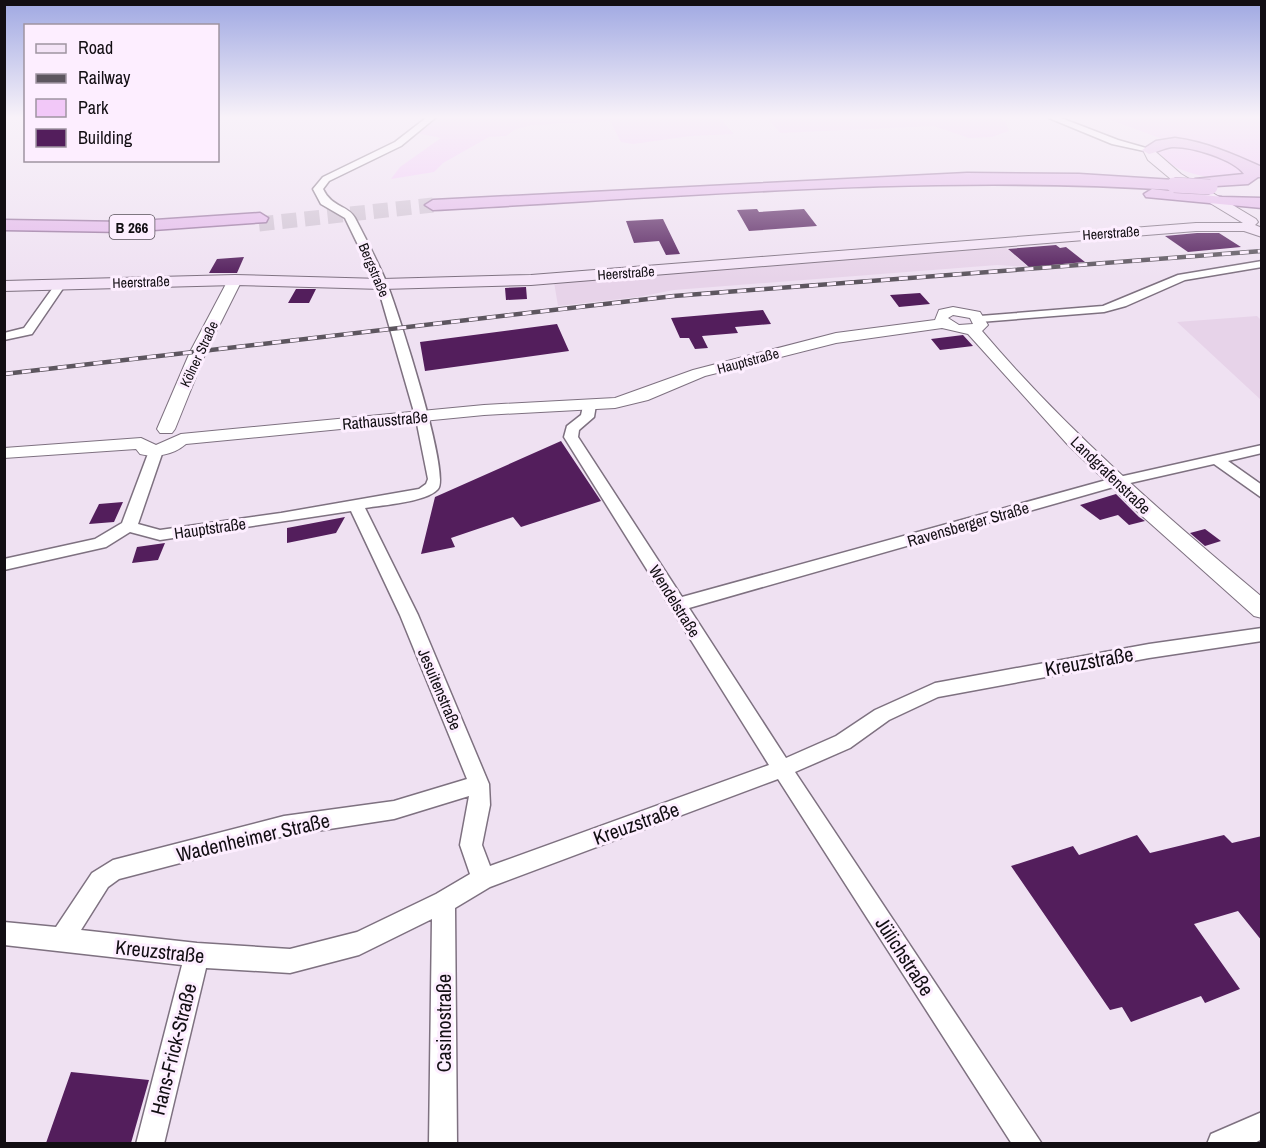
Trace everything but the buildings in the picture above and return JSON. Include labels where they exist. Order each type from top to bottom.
[{"type":"highway","points":[[1213,193],[1248,179],[1252,174],[1250,172]]},
{"type":"highway","points":[[1167,177],[898,180],[433,202],[933,174],[1023,173],[1167,177],[1257,212]]},
{"type":"highway","points":[[898,180],[1213,193],[1257,212]]},
{"type":"highway","name":"B 266","points":[[4,225],[125,227],[259,221],[121,233],[4,232]]},
{"type":"main road","points":[[1163,172],[1167,177]]},
{"type":"main road","points":[[1205,226],[1228,219],[1226,210],[1213,193]]},
{"type":"main road","name":"Heerstraße","points":[[4,286],[235,280],[382,284],[531,280],[1205,226],[1257,212]]},
{"type":"street","name":"Bergstraße","points":[[341,172],[326,179],[318,189],[324,202],[349,216],[382,284],[422,416],[435,479],[433,486],[423,492]]},
{"type":"street","points":[[976,324],[1104,309],[1122,304],[1182,277],[1262,264]]},
{"type":"street","name":"Kölner Straße","points":[[173,434],[198,352],[235,280]]},
{"type":"street","points":[[4,337],[28,331],[62,284]]},
{"type":"street","name":"Hauptstraße","points":[[589,405],[629,400],[699,374],[836,338],[944,323],[956,328],[976,324]]},
{"type":"street","name":"Landgrafenstraße","points":[[976,324],[1011,375],[1115,482],[1262,610]]},
{"type":"street","name":"Rathausstraße","points":[[173,434],[589,405]]},
{"type":"street","name":"Wendelstraße","points":[[589,405],[587,417],[570,432],[571,437],[782,770]]},
{"type":"street","points":[[4,453],[173,446],[173,434]]},
{"type":"street","points":[[4,565],[100,543],[129,526],[148,447]]},
{"type":"street","name":"Ravensberger Straße","points":[[677,605],[1115,482],[1262,449]]},
{"type":"street","points":[[1216,459],[1262,493]]},
{"type":"street","name":"Hauptstraße","points":[[129,526],[143,532],[160,535],[356,506],[423,492]]},
{"type":"street","name":"Jesuitenstraße","points":[[356,506],[409,615],[479,784],[480,805],[471,845],[483,879]]},
{"type":"street","name":"Kreuzstraße","points":[[4,933],[197,955],[290,961],[359,943],[444,902],[483,879],[782,770],[843,742],[882,715],[935,690],[1149,651],[1262,634]]},
{"type":"street","name":"Jülichstraße","points":[[782,770],[1028,1143]]},
{"type":"street","name":"Wadenheimer Straße","points":[[61,941],[100,880],[113,870],[284,826],[394,810],[479,784]]},
{"type":"street","name":"Casinostraße","points":[[443,1143],[444,902]]},
{"type":"street","name":"Hans-Frick-Straße","points":[[150,1143],[197,955]]},
{"type":"street","points":[[1221,1143],[1262,1125]]},
{"type":"shaded area","points":[[1004,246],[1028,267],[997,265],[674,290],[638,297],[558,306],[554,282]]},
{"type":"shaded area","points":[[1257,316],[1261,320],[1261,400],[1177,322]]},
{"type":"green space","points":[[397,172],[434,172],[434,172],[391,179]]},
{"type":"green space","points":[[1187,172],[1243,172],[1245,173],[1209,177]]},
{"type":"tunnel","points":[[259,224],[433,205]]},
{"type":"railway","points":[[4,374],[674,296],[1262,251]]}]
